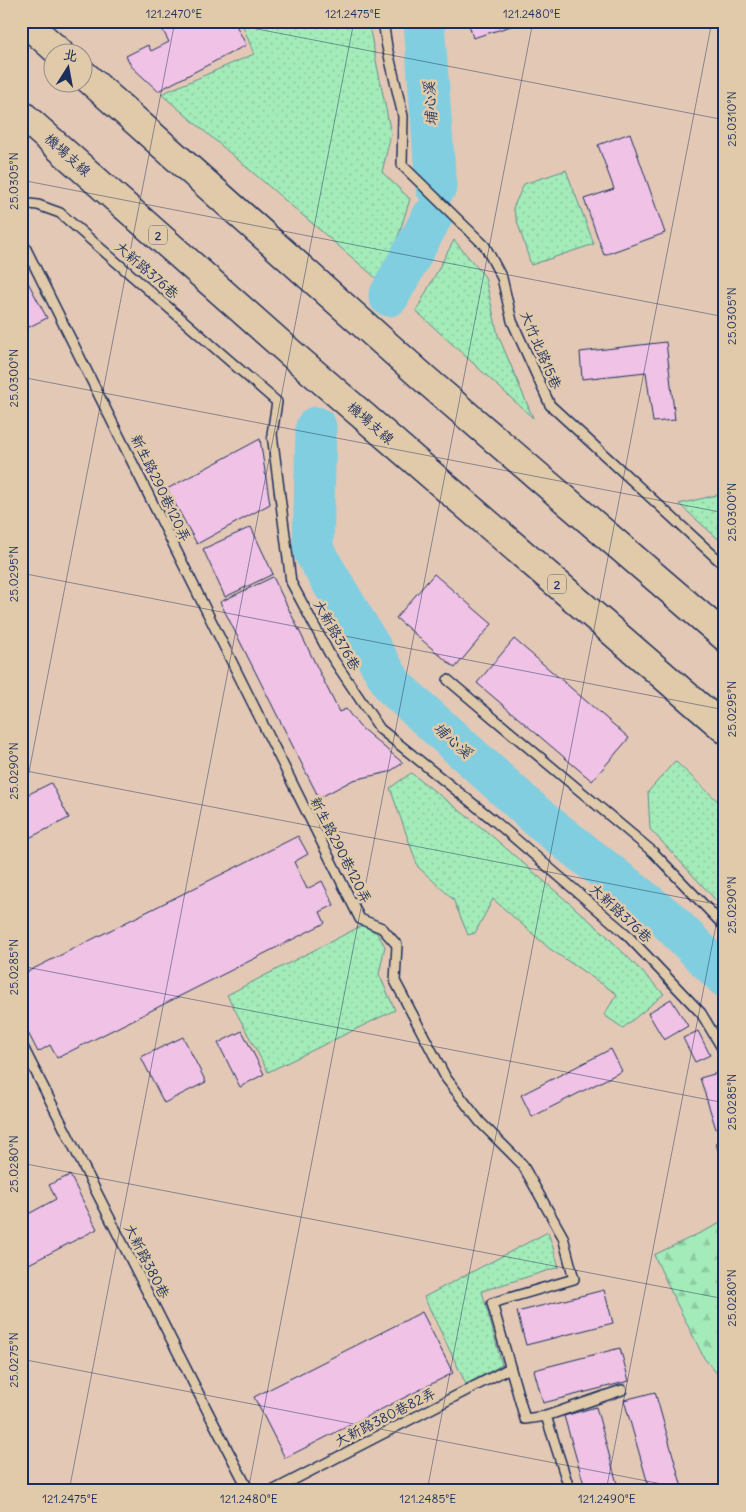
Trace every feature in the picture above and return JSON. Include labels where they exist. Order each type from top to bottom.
[{"type":"highway","points":[[24,21],[48,42]]},
{"type":"highway","points":[[92,83],[426,380],[725,637]]},
{"type":"highway","name":"機場支線","points":[[21,114],[294,356],[725,729]]},
{"type":"lane","name":"大竹北路15巷","points":[[383,21],[387,47],[404,116],[402,165],[485,246],[502,278],[512,321],[550,406],[725,566]]},
{"type":"lane","name":"大新路376巷","points":[[21,203],[38,205],[60,213],[277,402],[272,434],[291,582],[329,652],[380,728],[497,823],[625,932],[702,1014],[725,1052]]},
{"type":"lane","name":"新生路290巷120弄","points":[[21,239],[360,919],[382,928],[397,945],[395,981],[446,1078],[480,1122],[522,1164],[563,1236],[574,1279],[492,1303],[525,1420],[546,1416],[622,1390]]},
{"type":"lane","points":[[448,680],[653,852],[725,926]]},
{"type":"lane","name":"大新路380巷","points":[[21,1043],[250,1491]]},
{"type":"lane","name":"大新路380巷82弄","points":[[272,1491],[510,1368]]},
{"type":"lane","points":[[546,1416],[570,1491]]},
{"type":"green space","points":[[241,21],[368,21],[391,134],[382,172],[410,199],[383,284],[161,94],[254,54]]},
{"type":"green space","points":[[566,170],[594,244],[531,265],[513,208],[524,184]]},
{"type":"green space","points":[[454,240],[485,277],[498,335],[533,418],[416,311]]},
{"type":"green space","points":[[725,493],[725,545],[679,504]]},
{"type":"green space","points":[[675,761],[725,808],[725,910],[650,829],[648,792]]},
{"type":"green space","points":[[411,773],[486,831],[605,934],[664,994],[623,1028],[604,1015],[617,994],[550,949],[493,899],[475,933],[468,935],[453,899],[418,867],[390,788]]},
{"type":"green space","points":[[363,925],[377,933],[385,946],[379,974],[395,1010],[268,1072],[227,995]]},
{"type":"green space","points":[[725,1221],[725,1383],[704,1358],[654,1255]]},
{"type":"green space","points":[[548,1232],[559,1267],[482,1291],[502,1365],[466,1384],[424,1297]]},
{"type":"building","points":[[158,21],[234,21],[246,45],[158,91],[131,66],[126,56],[148,45],[151,51],[169,42]]},
{"type":"building","points":[[468,21],[527,21],[473,38]]},
{"type":"building","points":[[630,133],[665,233],[604,255],[584,199],[614,189],[598,145]]},
{"type":"building","points":[[25,277],[47,318],[21,331],[21,279]]},
{"type":"building","points":[[666,342],[675,420],[653,422],[646,372],[582,379],[580,352]]},
{"type":"building","points":[[260,439],[270,504],[197,544],[167,489]]},
{"type":"building","points":[[251,527],[273,574],[225,597],[203,549]]},
{"type":"building","points":[[434,574],[492,624],[455,668],[396,618]]},
{"type":"building","points":[[273,577],[339,712],[346,709],[359,726],[403,763],[389,772],[353,780],[319,798],[220,602]]},
{"type":"building","points":[[514,639],[629,738],[592,781],[477,683]]},
{"type":"building","points":[[51,783],[69,818],[21,842],[21,798]]},
{"type":"building","points":[[298,836],[308,854],[294,862],[307,889],[322,881],[334,905],[320,912],[325,923],[57,1058],[50,1045],[38,1052],[21,1019],[21,975]]},
{"type":"building","points":[[671,999],[688,1026],[664,1040],[648,1013]]},
{"type":"building","points":[[242,1031],[264,1074],[240,1087],[218,1043]]},
{"type":"building","points":[[698,1031],[710,1055],[695,1062],[683,1038]]},
{"type":"building","points":[[183,1037],[206,1082],[164,1103],[141,1057]]},
{"type":"building","points":[[611,1049],[622,1071],[532,1117],[521,1095]]},
{"type":"building","points":[[725,1071],[725,1126],[716,1129],[700,1078]]},
{"type":"building","points":[[725,1141],[725,1177],[716,1143]]},
{"type":"building","points":[[70,1175],[97,1229],[21,1268],[21,1246],[23,1245],[21,1241],[21,1218],[56,1199],[49,1185]]},
{"type":"building","points":[[604,1290],[613,1323],[526,1345],[517,1312]]},
{"type":"building","points":[[422,1312],[453,1373],[285,1458],[254,1397]]},
{"type":"building","points":[[620,1348],[629,1381],[543,1403],[534,1370]]},
{"type":"building","points":[[655,1392],[683,1491],[650,1491],[624,1400]]},
{"type":"building","points":[[596,1407],[619,1491],[586,1491],[564,1416]]},
{"type":"waterway","name":"埔心溪","points":[[424,21],[436,187]]},
{"type":"waterway","points":[[389,296],[432,217]]},
{"type":"waterway","name":"埔心溪","points":[[316,427],[313,550],[394,687],[542,821],[667,919],[725,977]]}]
